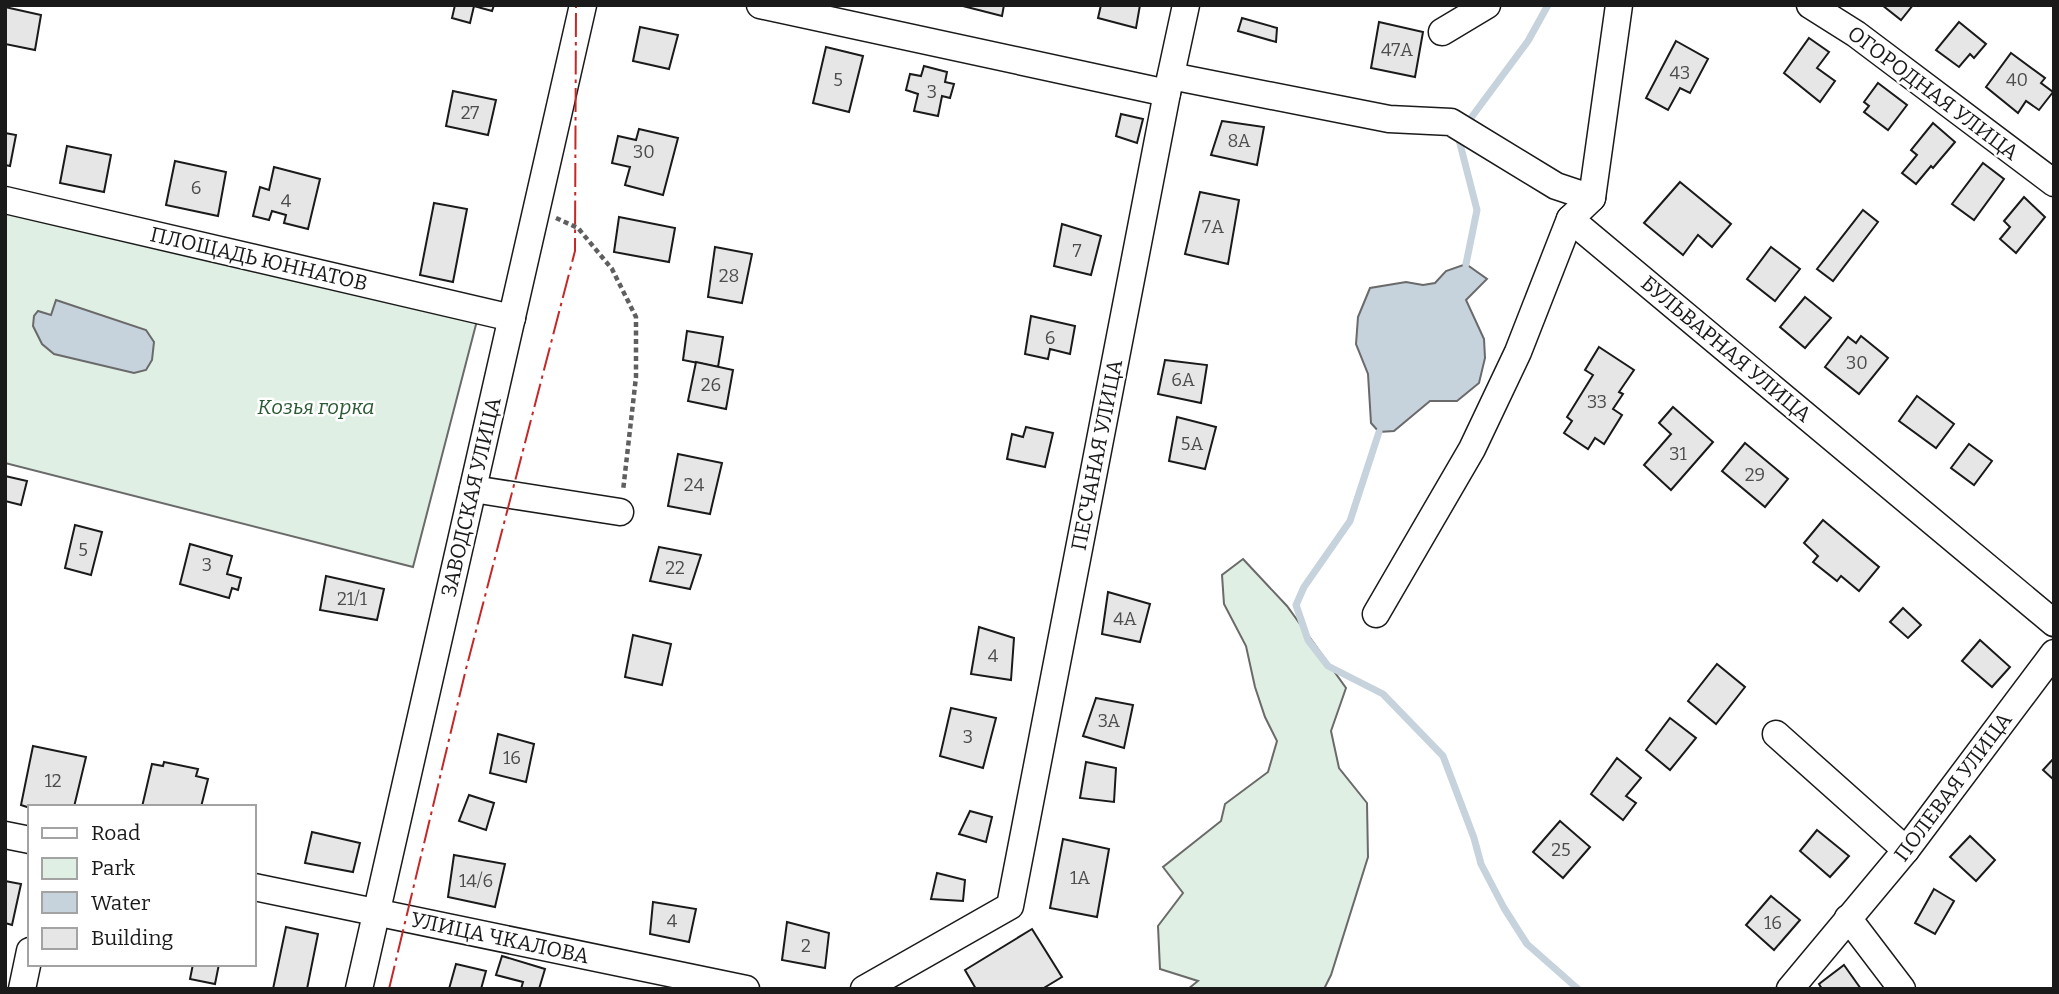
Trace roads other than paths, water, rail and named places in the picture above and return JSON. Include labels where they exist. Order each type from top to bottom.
[{"type":"street","name":"ЗАВОДСКАЯ УЛИЦА","points":[[359,989],[583,5]]},
{"type":"street","points":[[760,5],[1169,84],[1389,120],[1451,122],[1556,186],[1592,198]]},
{"type":"street","name":"ПЕСЧАНАЯ УЛИЦА","points":[[874,986],[1010,906],[1186,5]]},
{"type":"street","points":[[1441,32],[1487,5]]},
{"type":"street","points":[[1376,614],[1472,449],[1518,352],[1570,219],[1592,198],[1619,5]]},
{"type":"street","name":"ОГОРОДНАЯ УЛИЦА","points":[[1810,5],[1856,34],[2054,183]]},
{"type":"street","name":"ПЛОЩАДЬ ЮННАТОВ","points":[[5,200],[512,318]]},
{"type":"street","name":"БУЛЬВАРНАЯ УЛИЦА","points":[[1570,219],[2054,624]]},
{"type":"street","points":[[473,489],[620,512]]},
{"type":"street","name":"ПОЛЕВАЯ УЛИЦА","points":[[1790,989],[1906,850],[2054,653]]},
{"type":"street","points":[[1776,734],[1906,850]]},
{"type":"street","points":[[5,835],[28,840]]},
{"type":"street","name":"УЛИЦА ЧКАЛОВА","points":[[256,887],[746,989]]},
{"type":"street","points":[[1848,918],[1902,989]]},
{"type":"street","points":[[22,989],[28,960]]},
{"type":"water","points":[[1466,264],[1487,279],[1466,300],[1484,339],[1485,358],[1479,383],[1457,401],[1430,401],[1394,431],[1379,432],[1371,423],[1368,374],[1356,344],[1358,317],[1370,288],[1406,282],[1423,285],[1435,283],[1446,271]]},
{"type":"water","points":[[56,300],[146,330],[154,342],[152,360],[146,370],[134,373],[54,354],[42,344],[33,326],[34,316],[38,311],[51,315]]},
{"type":"waterway","points":[[1465,126],[1528,41],[1548,5]]},
{"type":"waterway","points":[[1458,136],[1477,210],[1466,264]]},
{"type":"waterway","points":[[1379,432],[1350,521],[1304,587],[1296,605],[1308,640],[1328,666],[1383,694],[1443,756],[1481,864],[1504,908],[1527,944],[1578,989]]},
{"type":"park label","name":"Козья горка","points":[[316,407]]}]
